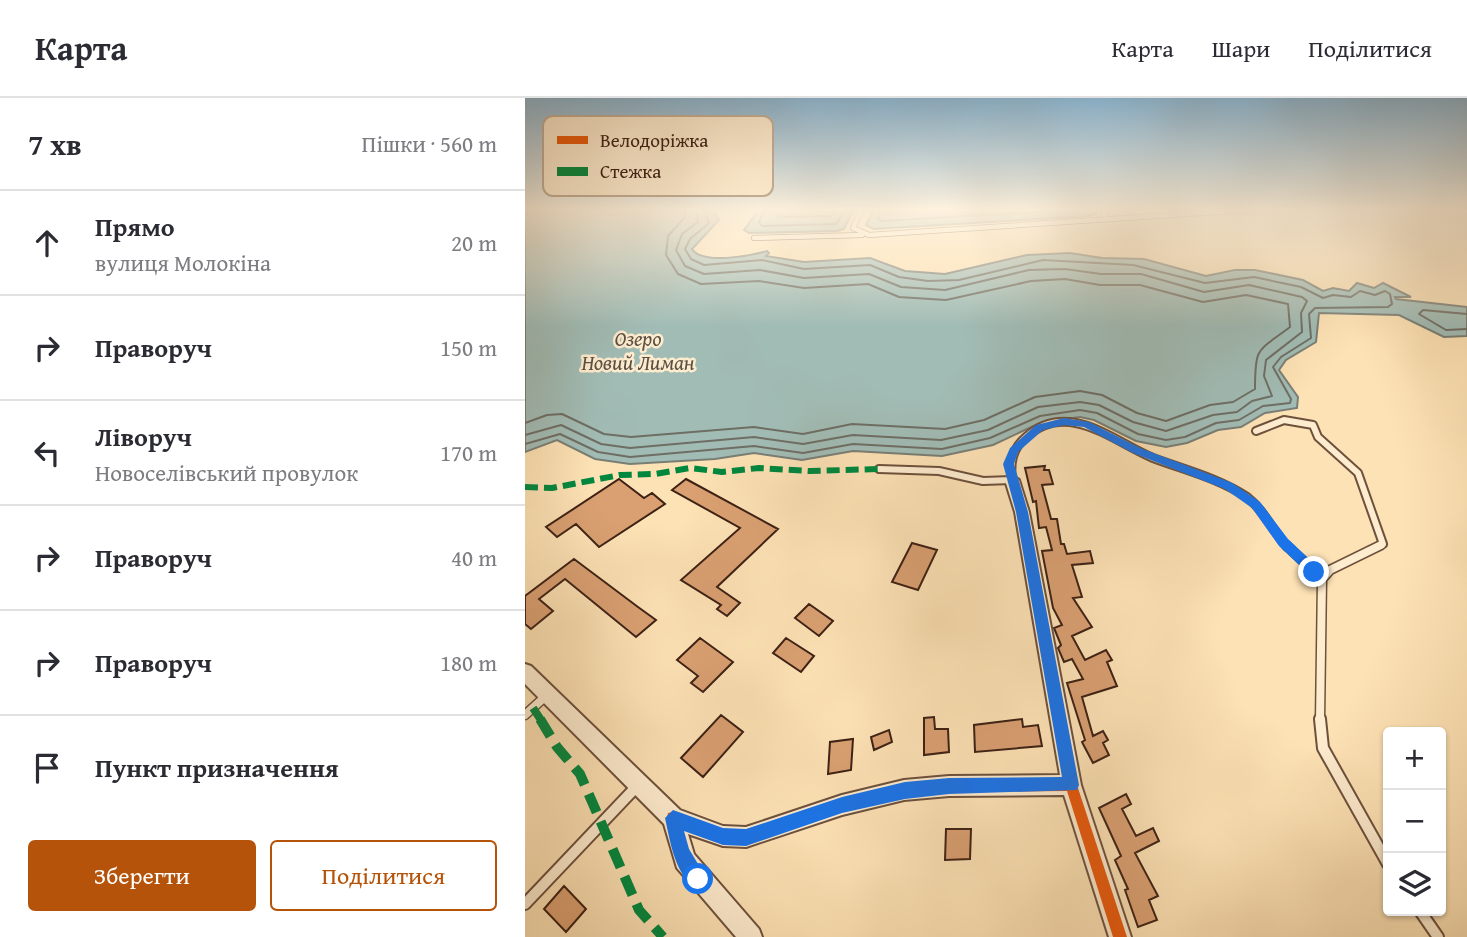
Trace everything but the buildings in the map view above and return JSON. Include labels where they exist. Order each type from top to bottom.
[{"type":"street","points":[[1012,480],[1024,524],[1071,785],[1120,937]]},
{"type":"street","points":[[525,672],[673,818],[723,836],[746,837],[842,805],[905,790],[949,786],[1071,785]]},
{"type":"street","points":[[673,818],[685,860],[751,937]]},
{"type":"lane","points":[[1256,431],[1270,423],[1290,419],[1313,425],[1318,437],[1358,473],[1383,544],[1330,570],[1322,579],[1320,729],[1323,748],[1383,855]]},
{"type":"lane","points":[[879,469],[939,471],[983,481],[1012,480],[1010,456],[1034,431],[1056,423],[1086,424],[1136,451],[1204,475],[1238,491],[1256,505],[1284,542],[1322,579]]},
{"type":"lane","points":[[525,715],[547,694]]},
{"type":"lane","points":[[525,904],[639,784]]},
{"type":"lane","points":[[1423,916],[1438,937]]},
{"type":"water","name":"Озеро Новий Лиман","points":[[525,248],[693,248],[697,254],[716,258],[767,251],[769,253],[766,256],[804,262],[870,258],[905,271],[945,274],[1027,255],[1070,253],[1102,258],[1144,259],[1206,276],[1235,270],[1255,270],[1303,280],[1323,291],[1333,288],[1349,291],[1357,283],[1374,288],[1383,283],[1411,297],[1395,297],[1396,299],[1467,307],[1467,336],[1444,337],[1399,315],[1319,313],[1316,342],[1286,360],[1279,370],[1298,397],[1297,408],[1265,413],[1241,427],[1218,430],[1187,443],[1166,447],[1136,441],[1094,420],[1080,417],[1042,422],[993,445],[942,456],[853,451],[802,460],[754,453],[715,459],[630,464],[595,459],[557,440],[525,452]]},
{"type":"marked path","points":[[525,487],[552,488],[601,481],[620,475],[655,474],[690,468],[722,472],[759,468],[809,471],[879,469]]},
{"type":"marked path","points":[[533,708],[557,747],[580,774],[639,910],[663,937]]},
{"type":"cycle path","points":[[1012,480],[1022,512],[1071,785],[1120,937]]},
{"type":"cycle path","points":[[673,818],[723,836],[746,837],[842,805],[904,790],[949,786],[1071,785]]},
{"type":"route","points":[[698,879],[681,853],[673,818],[723,836],[746,837],[842,805],[905,790],[949,786],[1071,785],[1022,512],[1009,464],[1014,450],[1039,427],[1064,422],[1086,424],[1136,451],[1229,486],[1256,505],[1284,542],[1314,572]]}]
